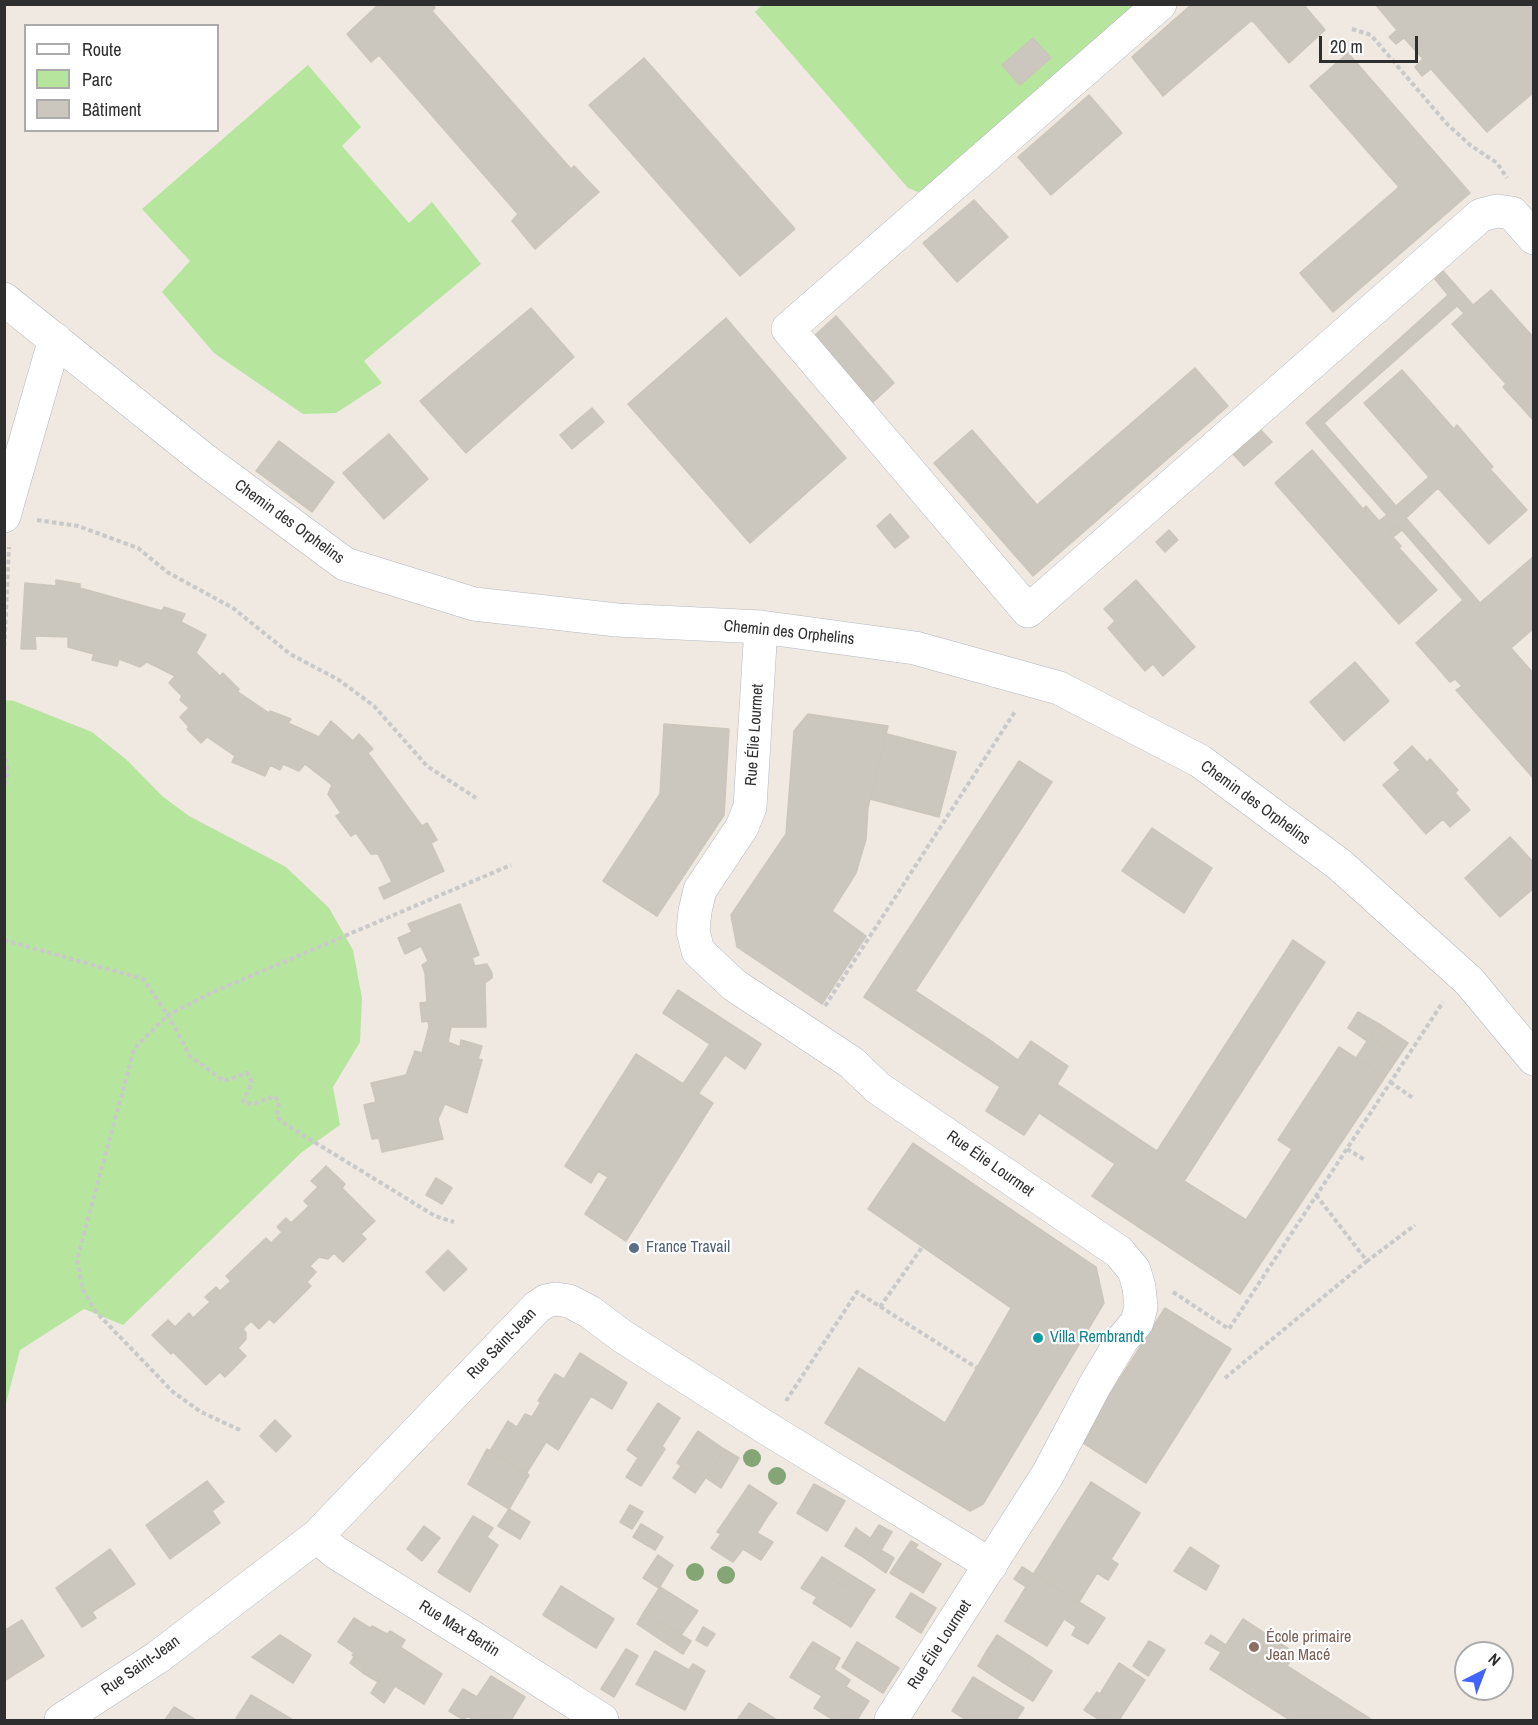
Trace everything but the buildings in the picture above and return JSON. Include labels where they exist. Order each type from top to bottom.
[{"type":"street","points":[[1160,4],[788,329],[1028,611],[1481,215],[1497,211],[1512,213],[1533,238]]},
{"type":"street","name":"Chemin des Orphelins","points":[[4,299],[202,458],[345,564],[474,604],[617,620],[761,627],[915,648],[1059,688],[1200,761],[1340,865],[1461,974],[1533,1059]]},
{"type":"street","points":[[5,517],[55,339]]},
{"type":"street","name":"Rue Élie Lourmet","points":[[761,627],[750,807],[742,827],[700,890],[693,931],[698,951],[710,965],[734,985],[852,1063],[878,1088],[1119,1252],[1134,1270],[1139,1287],[1141,1307],[1137,1322],[1122,1340],[1095,1385],[1048,1474],[891,1720]]},
{"type":"street","name":"Rue Saint-Jean","points":[[61,1720],[158,1657],[324,1529],[537,1307],[546,1301],[556,1299],[569,1301],[590,1312],[622,1336],[768,1429],[991,1564]]},
{"type":"street","name":"Rue Max Bertin","points":[[324,1529],[335,1552],[602,1720]]},
{"type":"path","points":[[1352,29],[1371,35],[1446,123],[1497,163],[1508,180]]},
{"type":"path","points":[[4,654],[10,538],[5,517],[78,526],[138,548],[167,572],[233,608],[290,654],[339,680],[374,706],[427,766],[476,798]]},
{"type":"path","points":[[807,1032],[1034,681]]},
{"type":"path","points":[[4,751],[8,771],[4,788]]},
{"type":"path","points":[[240,1430],[201,1412],[173,1392],[96,1312],[82,1290],[77,1260],[134,1049],[168,1014],[211,993],[511,865]]},
{"type":"path","points":[[4,940],[143,979],[168,1014],[190,1056],[224,1081],[247,1073],[252,1082],[243,1102],[253,1104],[275,1096],[279,1102],[277,1117],[285,1124],[435,1216],[454,1222]]},
{"type":"path","points":[[1139,1287],[1159,1283],[1229,1329],[1461,974]]},
{"type":"path","points":[[1390,1082],[1413,1098]]},
{"type":"path","points":[[1347,1149],[1365,1160]]},
{"type":"path","points":[[1316,1195],[1368,1261]]},
{"type":"path","points":[[1225,1378],[1415,1225]]},
{"type":"path","points":[[880,1307],[923,1246]]},
{"type":"path","points":[[768,1429],[857,1292],[976,1368]]},
{"type":"green space","points":[[763,4],[1137,5],[928,190],[918,192],[908,188],[755,12]]},
{"type":"green space","points":[[308,65],[361,127],[342,146],[409,223],[432,202],[481,264],[364,361],[382,383],[336,413],[303,414],[214,353],[162,292],[190,261],[142,209]]},
{"type":"green space","points":[[5,700],[14,701],[92,732],[128,761],[162,796],[189,816],[286,867],[329,908],[353,950],[362,998],[360,1042],[333,1087],[340,1125],[302,1152],[123,1325],[84,1309],[20,1350],[5,1407]]},
{"type":"place","name":"France Travail","points":[[634,1248]]},
{"type":"place","name":"Villa Rembrandt","points":[[1038,1338]]},
{"type":"place","name":"École primaire Jean Macé","points":[[1254,1647]]}]
